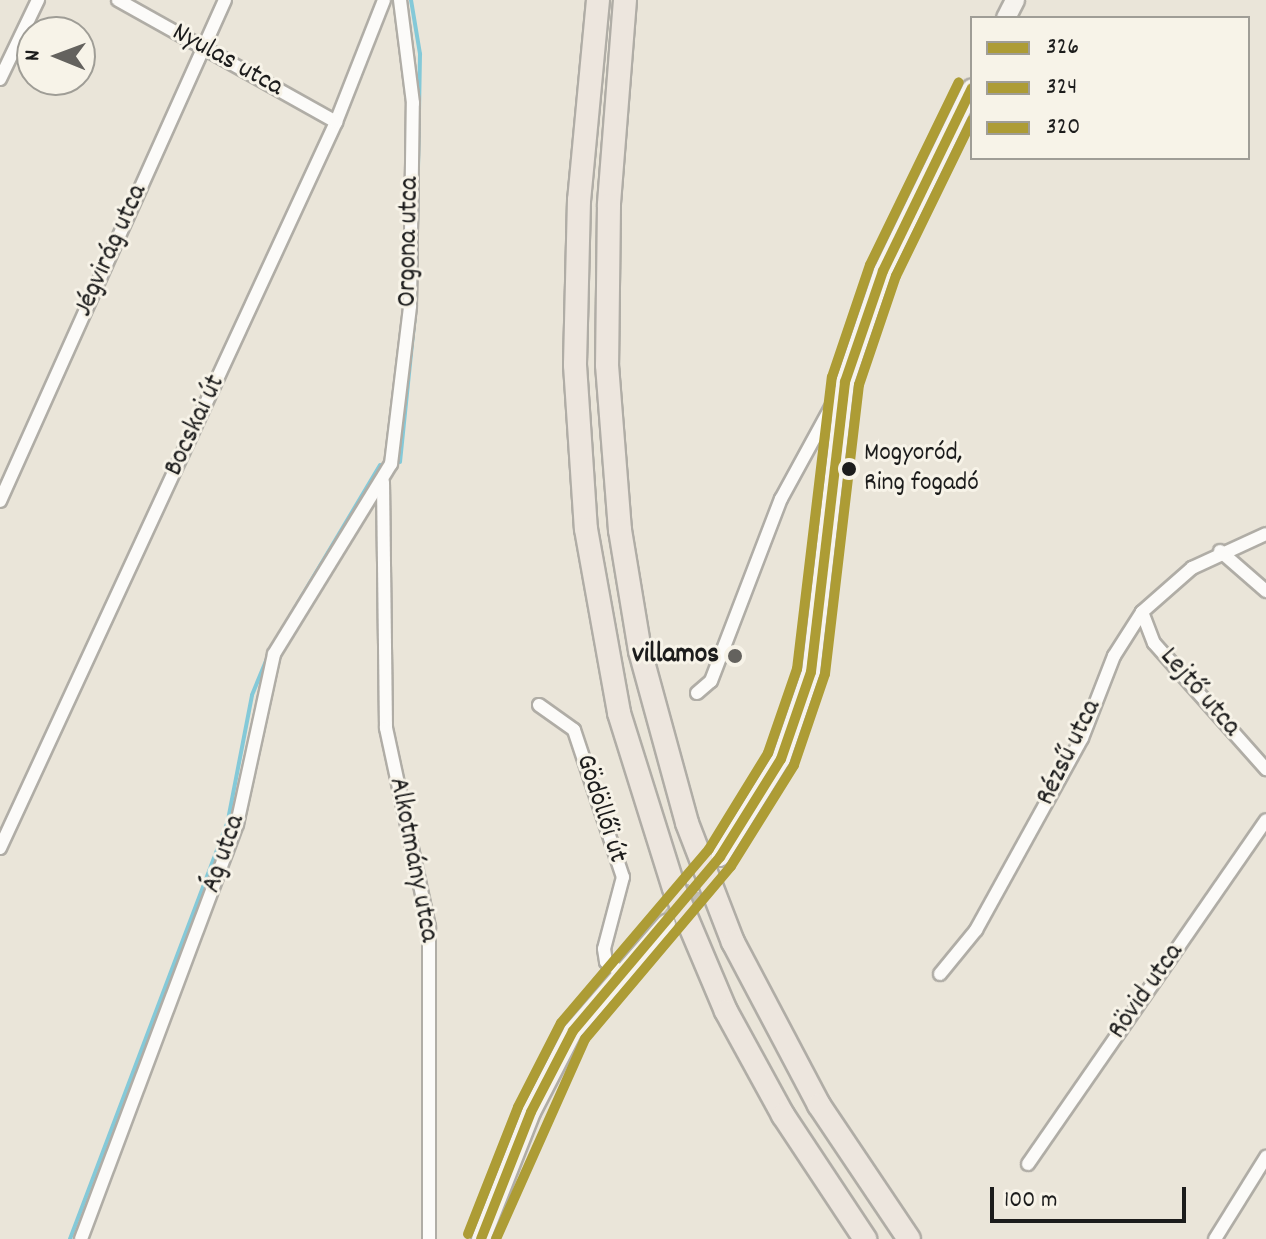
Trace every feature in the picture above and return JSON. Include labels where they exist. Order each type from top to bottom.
[{"type":"highway","points":[[598,0],[579,200],[576,378],[588,543],[619,713],[668,873],[726,1011],[783,1115],[865,1239]]},
{"type":"highway","points":[[625,0],[609,205],[607,365],[620,530],[640,651],[687,823],[733,942],[819,1105],[909,1239]]},
{"type":"main road","points":[[720,857],[781,759],[811,672],[845,382],[883,271],[970,92]]},
{"type":"main road","points":[[481,1239],[531,1112],[573,1031],[620,971],[666,924]]},
{"type":"street","points":[[0,79],[38,0]]},
{"type":"street","name":"Nyulas utca","points":[[118,0],[336,122]]},
{"type":"street","name":"Jégvirág utca","points":[[0,501],[225,0]]},
{"type":"street","name":"Bocskai út","points":[[0,848],[336,122],[384,0]]},
{"type":"street","name":"Orgona utca","points":[[383,482],[400,421],[410,306],[413,103],[400,0]]},
{"type":"street","points":[[697,693],[711,681],[781,499],[845,382]]},
{"type":"street","name":"Ág utca","points":[[81,1239],[237,824],[274,654],[383,482]]},
{"type":"street","name":"Alkotmány utca","points":[[383,482],[386,728],[429,927],[429,1239]]},
{"type":"street","name":"Rézsű utca","points":[[940,974],[976,930],[1019,853],[1142,612],[1220,551],[1266,534]]},
{"type":"street","points":[[1220,551],[1266,591]]},
{"type":"street","name":"Lejtő utca","points":[[1142,612],[1154,643],[1266,769]]},
{"type":"street","name":"Gödöllői út","points":[[539,705],[574,730],[623,877],[604,949],[606,962],[620,971]]},
{"type":"street","name":"Rövid utca","points":[[1028,1164],[1266,820]]},
{"type":"street","points":[[1215,1239],[1266,1157]]},
{"type":"waterway","points":[[411,0],[420,54],[416,277]]},
{"type":"waterway","points":[[400,462],[415,314]]},
{"type":"waterway","points":[[271,648],[380,465]]},
{"type":"waterway","points":[[70,1239],[228,820],[252,695],[268,656]]},
{"type":"tunnel","points":[[666,924],[713,865]]},
{"type":"transit line","name":"320","points":[[468,1234],[518,1107],[561,1023],[709,849],[768,753],[797,669],[832,377],[870,265],[959,82]]},
{"type":"transit line","name":"326","points":[[481,1239],[531,1112],[573,1031],[720,857],[781,759],[811,672],[845,382],[883,271],[970,92]]},
{"type":"transit line","name":"324","points":[[496,1239],[585,1039],[731,866],[794,765],[825,674],[859,385],[896,276],[970,124]]},
{"type":"place","name":"Mogyoród, Ring fogadó","points":[[849,469]]},
{"type":"place","name":"villamos","points":[[735,656]]}]
